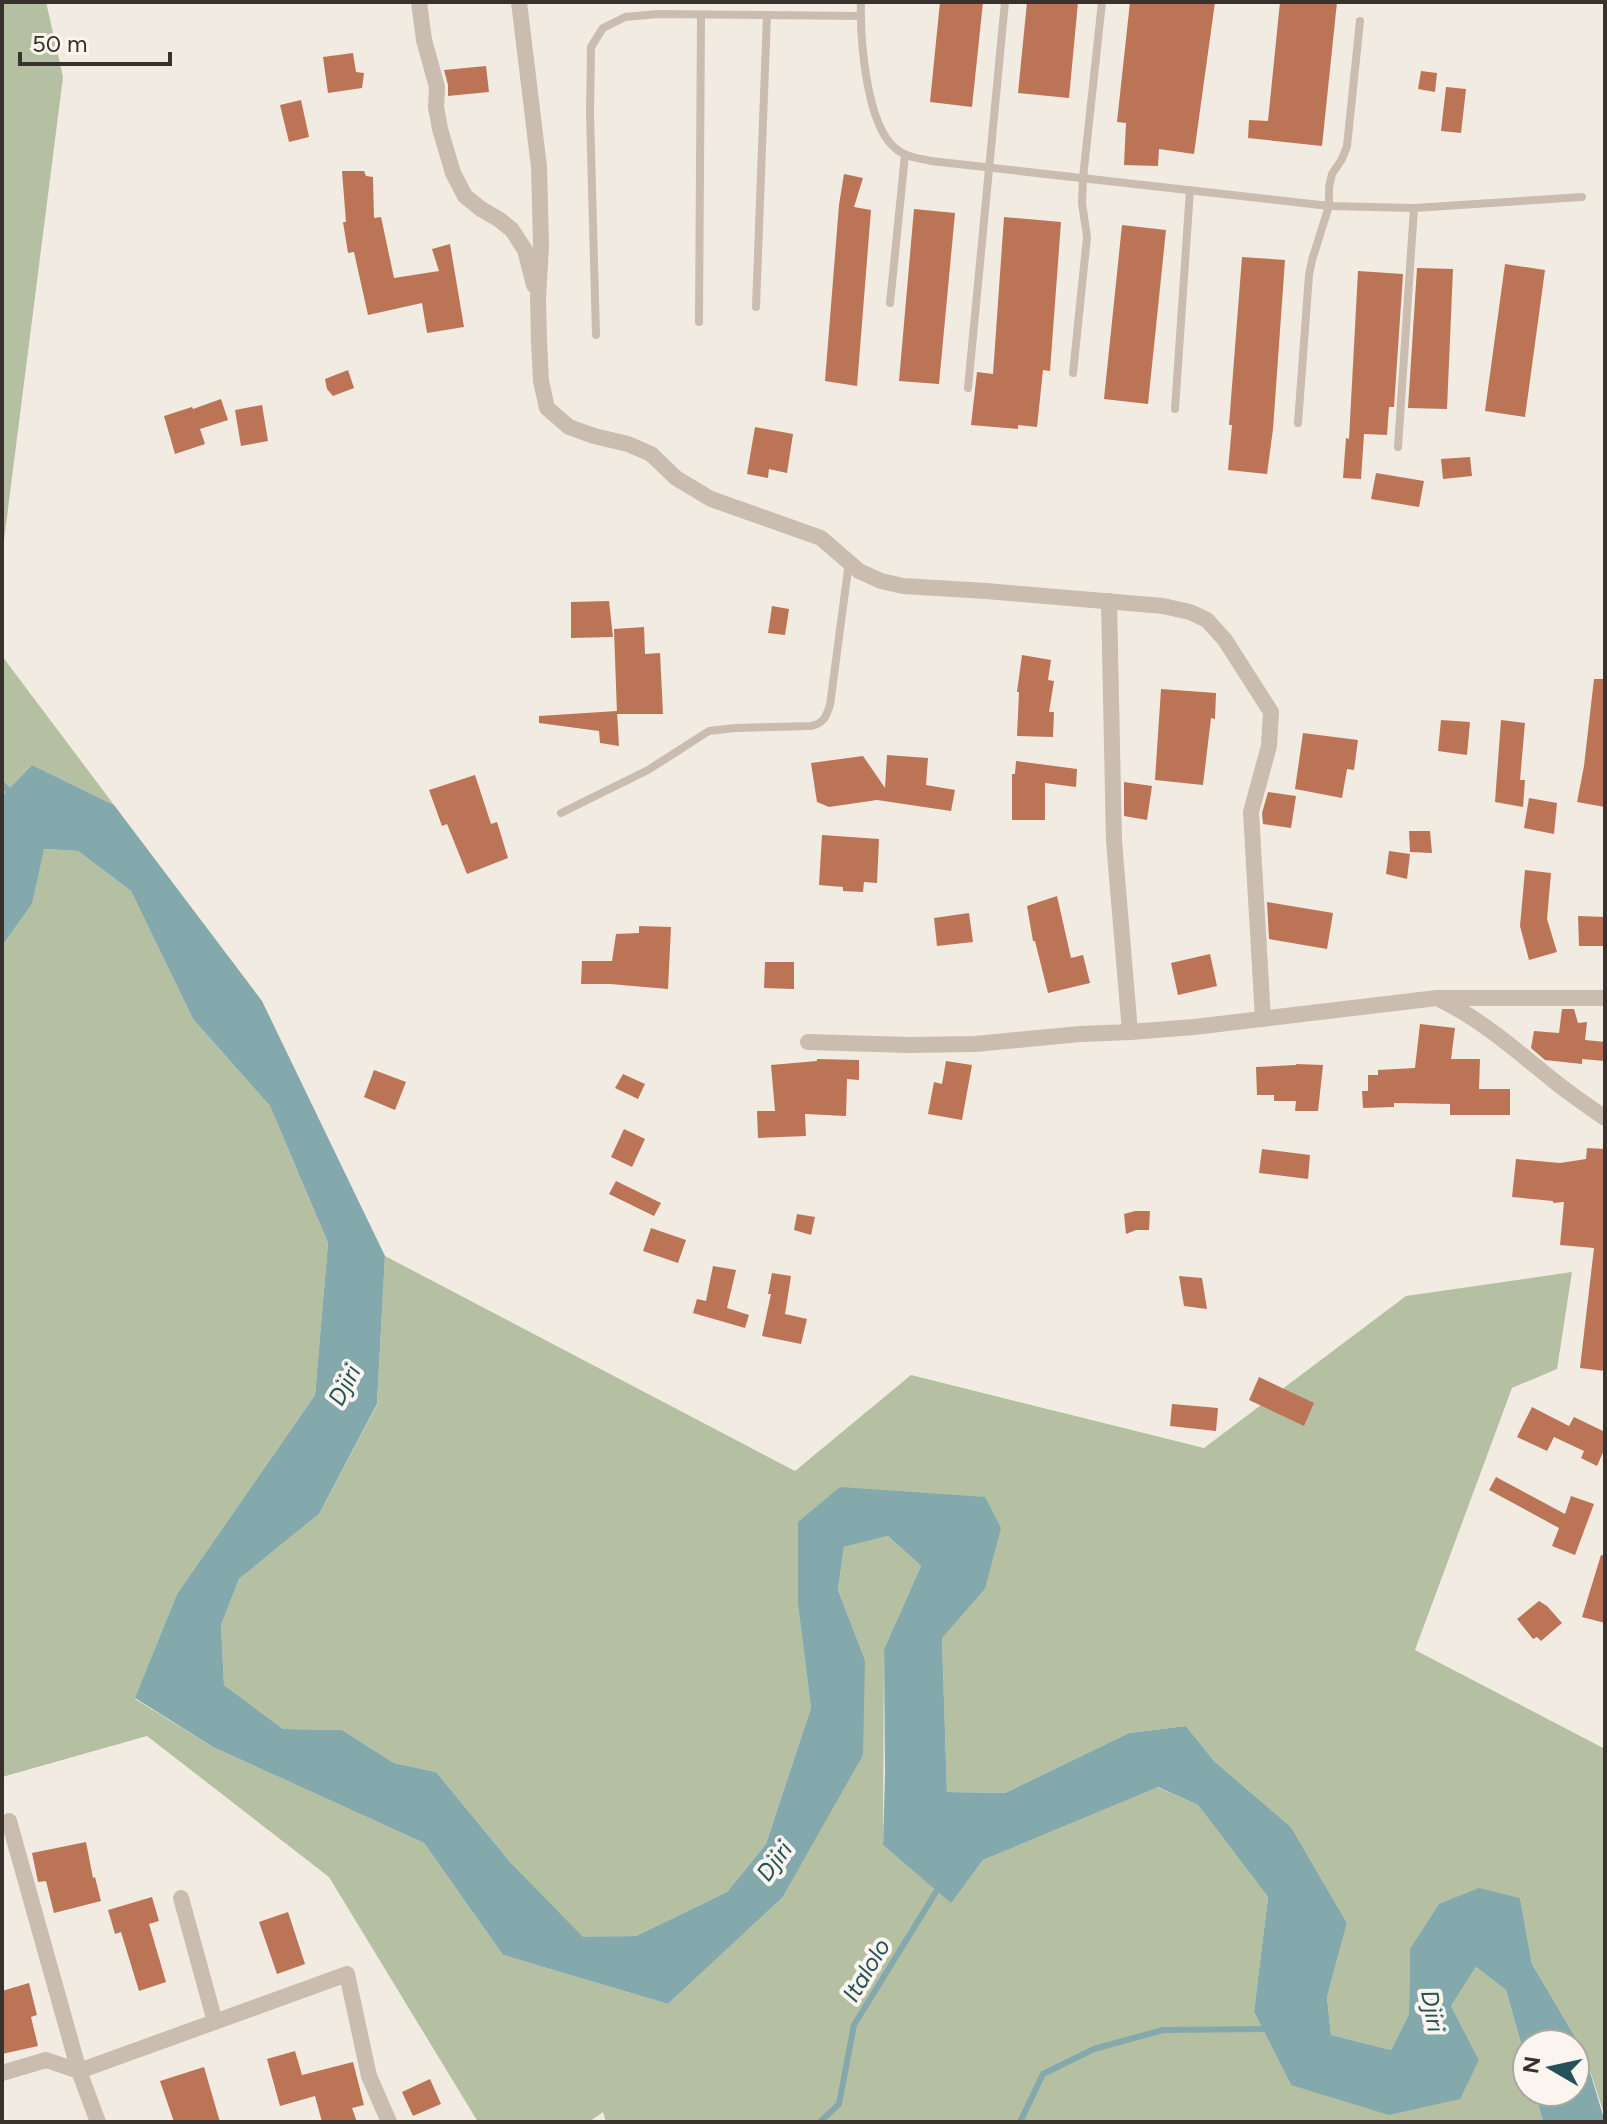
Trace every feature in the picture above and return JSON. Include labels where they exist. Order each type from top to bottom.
[{"type":"street","points":[[419,2],[424,40],[437,87],[436,107],[440,129],[453,173],[465,196],[512,230],[525,250],[538,299]]},
{"type":"street","points":[[519,2],[539,167],[541,245],[538,299],[541,381],[547,408],[569,427],[651,454],[676,478],[711,499],[821,538],[859,571],[881,581],[903,586],[1163,606],[1190,612],[1207,620],[1225,640],[1271,712],[1269,746],[1251,812],[1263,1019]]},
{"type":"street","points":[[1109,601],[1114,841],[1130,1032]]},
{"type":"street","points":[[1437,998],[1458,1008],[1517,1050],[1605,1118]]},
{"type":"street","points":[[808,1042],[975,1044],[1263,1019],[1437,998],[1605,998]]},
{"type":"street","points":[[9,1821],[79,2071],[98,2122]]},
{"type":"street","points":[[181,1898],[215,2022]]},
{"type":"street","points":[[2,2073],[46,2060],[79,2071],[347,1974],[369,2076],[389,2122]]},
{"type":"lane","points":[[861,2],[865,66],[872,103],[883,131],[893,146],[905,155],[931,161],[1329,206],[1414,208],[1582,197]]},
{"type":"lane","points":[[968,388],[1005,2]]},
{"type":"lane","points":[[1073,373],[1087,237],[1082,203],[1083,178],[1102,2]]},
{"type":"lane","points":[[596,335],[591,47],[603,28],[625,17],[658,14],[860,16]]},
{"type":"lane","points":[[699,322],[701,15]]},
{"type":"lane","points":[[756,307],[767,15]]},
{"type":"lane","points":[[1298,423],[1309,275],[1329,206],[1332,174],[1347,146],[1360,21]]},
{"type":"lane","points":[[890,303],[905,155]]},
{"type":"lane","points":[[1175,409],[1190,190]]},
{"type":"lane","points":[[1398,447],[1414,208]]},
{"type":"lane","points":[[561,813],[648,770],[709,731],[811,726],[825,720],[830,705],[849,561]]},
{"type":"green space","points":[[2,2],[46,2],[63,77],[2,556]]},
{"type":"green space","points":[[2,656],[114,805],[32,765],[2,796]]},
{"type":"green space","points":[[43,849],[78,851],[131,891],[193,1019],[270,1106],[328,1243],[315,1395],[177,1594],[135,1699],[213,1747],[424,1843],[503,1955],[668,2004],[782,1898],[865,1660],[838,1590],[844,1547],[888,1536],[921,1566],[884,1649],[883,1845],[951,1902],[983,1860],[1157,1787],[1198,1805],[1268,1897],[1254,2012],[1291,2085],[1479,2060],[1451,2006],[1476,1967],[1506,1990],[1517,2028],[1511,2028],[1511,2108],[1539,2108],[1543,2122],[606,2122],[603,2112],[589,2122],[478,2122],[329,1877],[147,1736],[2,1777],[2,946],[32,904]]},
{"type":"green space","points":[[385,1256],[795,1471],[911,1375],[1204,1448],[1406,1296],[1572,1272],[1557,1369],[1512,1388],[1415,1650],[1605,1749],[1605,2117],[1591,2074],[1591,2028],[1570,2028],[1532,1964],[1520,1898],[1410,1949],[1409,2014],[1391,2050],[1331,2035],[1327,1997],[1347,1923],[1291,1827],[1214,1761],[1186,1726],[1129,1733],[1005,1793],[947,1792],[942,1637],[985,1589],[840,1487],[798,1605],[811,1708],[766,1844],[727,1892],[636,1936],[583,1938],[511,1863],[436,1772],[394,1763],[342,1730],[283,1729],[224,1685],[221,1625],[239,1579],[319,1514],[377,1405]]},
{"type":"water","name":"Djiri","points":[[32,765],[114,805],[262,1001],[385,1256],[377,1404],[319,1514],[239,1579],[221,1625],[224,1685],[283,1729],[342,1730],[394,1763],[436,1772],[511,1863],[583,1937],[636,1936],[727,1892],[766,1844],[811,1708],[798,1605],[798,1522],[840,1487],[985,1497],[1001,1528],[985,1589],[942,1638],[947,1792],[1005,1793],[1129,1733],[1186,1726],[1214,1761],[1291,1827],[1347,1923],[1327,1997],[1331,2035],[1391,2050],[1409,2014],[1410,1949],[1439,1904],[1479,1888],[1520,1898],[1532,1964],[1570,2028],[1517,2028],[1506,1990],[1476,1967],[1451,2006],[1479,2060],[1460,2099],[1389,2115],[1291,2085],[1254,2012],[1268,1897],[1198,1805],[1158,1787],[983,1860],[951,1903],[883,1845],[884,1649],[921,1566],[888,1536],[844,1547],[838,1590],[865,1660],[863,1755],[782,1898],[668,2004],[503,1955],[424,1843],[213,1747],[135,1698],[177,1594],[315,1395],[328,1243],[270,1106],[193,1019],[131,891],[78,851],[44,849],[32,904],[2,946],[2,796]]},
{"type":"water","points":[[1591,2075],[1605,2122],[1543,2122],[1539,2108],[1591,2108]]},
{"type":"building","points":[[940,2],[983,2],[972,107],[930,102]]},
{"type":"building","points":[[1027,2],[1078,2],[1069,98],[1018,93]]},
{"type":"building","points":[[1130,2],[1215,2],[1194,154],[1159,149],[1158,166],[1124,165],[1126,123],[1117,122]]},
{"type":"building","points":[[1280,2],[1337,2],[1322,146],[1248,138],[1249,120],[1268,121]]},
{"type":"building","points":[[353,53],[356,72],[364,73],[362,88],[328,93],[323,57]]},
{"type":"building","points":[[486,66],[489,92],[448,96],[444,70]]},
{"type":"building","points":[[1421,71],[1437,73],[1435,92],[1418,89]]},
{"type":"building","points":[[1446,87],[1466,89],[1461,133],[1441,131]]},
{"type":"building","points":[[301,100],[309,137],[289,142],[280,105]]},
{"type":"building","points":[[342,171],[364,171],[366,176],[373,177],[374,218],[381,217],[394,278],[439,271],[432,249],[450,244],[464,327],[427,333],[422,303],[368,315],[354,252],[348,253],[343,222],[346,222]]},
{"type":"building","points":[[844,174],[863,178],[854,207],[871,210],[857,386],[825,381]]},
{"type":"building","points":[[914,209],[955,213],[939,384],[899,381]]},
{"type":"building","points":[[1004,217],[1061,222],[1050,371],[1043,370],[1037,427],[1018,425],[1018,429],[971,425],[977,372],[993,374]]},
{"type":"building","points":[[1122,225],[1166,230],[1148,404],[1104,399]]},
{"type":"building","points":[[1242,257],[1285,260],[1267,474],[1228,470]]},
{"type":"building","points":[[1505,264],[1545,270],[1525,417],[1485,411]]},
{"type":"building","points":[[1417,268],[1453,269],[1447,409],[1408,408]]},
{"type":"building","points":[[1358,271],[1403,274],[1394,407],[1389,407],[1387,435],[1364,434],[1361,479],[1343,478],[1346,438],[1349,439]]},
{"type":"building","points":[[348,370],[354,388],[333,396],[327,389],[325,379]]},
{"type":"building","points":[[221,399],[228,420],[200,429],[205,444],[175,454],[164,416]]},
{"type":"building","points":[[262,405],[268,441],[241,446],[235,410]]},
{"type":"building","points":[[755,427],[793,434],[787,473],[769,469],[768,478],[747,474]]},
{"type":"building","points":[[1470,457],[1472,476],[1443,479],[1441,459]]},
{"type":"building","points":[[1376,473],[1424,481],[1419,507],[1371,499]]},
{"type":"building","points":[[609,601],[613,637],[571,638],[571,602]]},
{"type":"building","points":[[772,606],[789,609],[785,635],[768,633]]},
{"type":"building","points":[[644,627],[645,654],[660,653],[663,714],[617,714],[614,629]]},
{"type":"building","points":[[1022,655],[1051,660],[1048,680],[1054,681],[1049,712],[1054,712],[1053,737],[1017,736],[1017,692]]},
{"type":"building","points":[[1594,679],[1605,679],[1605,807],[1577,802]]},
{"type":"building","points":[[1161,689],[1216,693],[1215,719],[1211,718],[1203,785],[1155,780]]},
{"type":"building","points":[[617,711],[619,746],[600,743],[599,731],[539,723],[539,716]]},
{"type":"building","points":[[1441,720],[1470,722],[1467,755],[1438,751]]},
{"type":"building","points":[[1501,720],[1525,723],[1520,780],[1525,780],[1523,807],[1495,802]]},
{"type":"building","points":[[1303,733],[1358,740],[1354,770],[1347,769],[1342,798],[1295,789]]},
{"type":"building","points":[[887,755],[928,758],[926,785],[955,790],[951,811],[877,800],[829,807],[817,802],[811,763],[863,756],[885,788]]},
{"type":"building","points":[[1016,761],[1077,769],[1076,787],[1045,783],[1045,820],[1012,820],[1012,774],[1015,774]]},
{"type":"building","points":[[475,775],[491,824],[497,822],[508,858],[467,874],[447,824],[442,826],[429,790]]},
{"type":"building","points":[[1124,782],[1152,786],[1147,820],[1124,816]]},
{"type":"building","points":[[1268,792],[1296,796],[1291,828],[1263,824],[1262,813]]},
{"type":"building","points":[[1529,798],[1557,803],[1554,834],[1524,828]]},
{"type":"building","points":[[1409,831],[1430,831],[1432,853],[1410,852]]},
{"type":"building","points":[[822,835],[879,839],[877,883],[864,882],[863,892],[819,885]]},
{"type":"building","points":[[1389,851],[1410,854],[1407,879],[1386,874]]},
{"type":"building","points":[[1525,870],[1551,873],[1547,919],[1557,952],[1529,960],[1520,926]]},
{"type":"building","points":[[1057,896],[1071,958],[1083,955],[1090,983],[1048,993],[1027,906]]},
{"type":"building","points":[[1267,902],[1333,913],[1327,949],[1269,939]]},
{"type":"building","points":[[969,913],[973,942],[937,946],[934,918]]},
{"type":"building","points":[[1578,916],[1605,917],[1605,946],[1579,946]]},
{"type":"building","points":[[639,926],[671,927],[668,989],[581,984],[582,961],[612,961],[616,934],[639,933]]},
{"type":"building","points":[[1210,954],[1217,986],[1178,995],[1171,963]]},
{"type":"building","points":[[765,962],[794,962],[794,989],[764,988]]},
{"type":"building","points":[[1562,1009],[1574,1009],[1578,1023],[1587,1022],[1585,1040],[1605,1042],[1605,1061],[1582,1059],[1582,1064],[1545,1060],[1531,1048],[1534,1031],[1559,1033]]},
{"type":"building","points":[[1420,1024],[1455,1028],[1451,1059],[1480,1059],[1479,1089],[1510,1089],[1510,1115],[1450,1115],[1450,1104],[1394,1103],[1394,1107],[1363,1108],[1362,1091],[1368,1091],[1368,1075],[1378,1075],[1378,1070],[1415,1068]]},
{"type":"building","points":[[817,1059],[859,1060],[859,1080],[847,1079],[846,1116],[805,1114],[806,1136],[758,1138],[757,1111],[775,1111],[771,1065]]},
{"type":"building","points":[[946,1061],[972,1065],[962,1120],[928,1114],[934,1082],[942,1084]]},
{"type":"building","points":[[1323,1065],[1318,1111],[1295,1111],[1296,1101],[1274,1101],[1274,1095],[1257,1095],[1256,1067]]},
{"type":"building","points":[[374,1070],[406,1082],[395,1110],[364,1097]]},
{"type":"building","points":[[623,1074],[645,1084],[638,1099],[615,1088]]},
{"type":"building","points":[[624,1129],[645,1139],[632,1167],[611,1157]]},
{"type":"building","points":[[1587,1148],[1605,1149],[1605,1371],[1580,1368],[1594,1248],[1560,1245],[1564,1202],[1512,1197],[1516,1159],[1560,1163],[1586,1159]]},
{"type":"building","points":[[1262,1149],[1310,1155],[1308,1179],[1259,1173]]},
{"type":"building","points":[[616,1181],[661,1203],[654,1216],[609,1194]]},
{"type":"building","points":[[1150,1211],[1149,1230],[1126,1234],[1124,1214]]},
{"type":"building","points":[[797,1214],[815,1217],[811,1235],[794,1230]]},
{"type":"building","points":[[651,1228],[686,1240],[678,1263],[643,1251]]},
{"type":"building","points":[[713,1266],[736,1270],[727,1308],[749,1315],[745,1328],[693,1313],[697,1299],[706,1301]]},
{"type":"building","points":[[772,1273],[791,1276],[785,1314],[807,1319],[801,1344],[762,1336]]},
{"type":"building","points":[[1179,1276],[1202,1278],[1207,1309],[1184,1306]]},
{"type":"building","points":[[1259,1377],[1314,1403],[1304,1426],[1249,1400]]},
{"type":"building","points":[[1172,1404],[1218,1408],[1216,1431],[1170,1426]]},
{"type":"building","points":[[1532,1407],[1569,1426],[1574,1417],[1605,1432],[1605,1448],[1597,1466],[1581,1458],[1584,1451],[1554,1437],[1547,1451],[1517,1437]]},
{"type":"building","points":[[1496,1477],[1565,1514],[1571,1496],[1594,1504],[1575,1555],[1552,1546],[1559,1528],[1489,1490]]},
{"type":"building","points":[[1601,1555],[1605,1556],[1605,1623],[1582,1617]]},
{"type":"building","points":[[1539,1601],[1562,1623],[1541,1641],[1537,1637],[1533,1639],[1517,1619]]},
{"type":"building","points":[[86,1842],[101,1901],[54,1913],[46,1881],[38,1882],[32,1853]]},
{"type":"building","points":[[152,1897],[159,1921],[149,1924],[166,1982],[139,1991],[121,1932],[115,1934],[108,1910]]},
{"type":"building","points":[[288,1912],[305,1964],[277,1974],[259,1922]]},
{"type":"building","points":[[29,1983],[37,2015],[31,2017],[38,2046],[2,2054],[2,1991]]},
{"type":"building","points":[[295,2051],[302,2075],[353,2062],[364,2105],[352,2108],[357,2122],[322,2122],[315,2096],[280,2106],[267,2059]]},
{"type":"building","points":[[204,2067],[220,2122],[174,2122],[160,2081]]},
{"type":"building","points":[[430,2079],[441,2104],[413,2116],[402,2092]]},
{"type":"waterway","points":[[2,784],[14,796]]},
{"type":"waterway","name":"Italolo","points":[[820,2122],[839,2104],[854,2025],[939,1887]]},
{"type":"waterway","points":[[1020,2122],[1043,2074],[1094,2049],[1163,2030],[1270,2029]]}]
